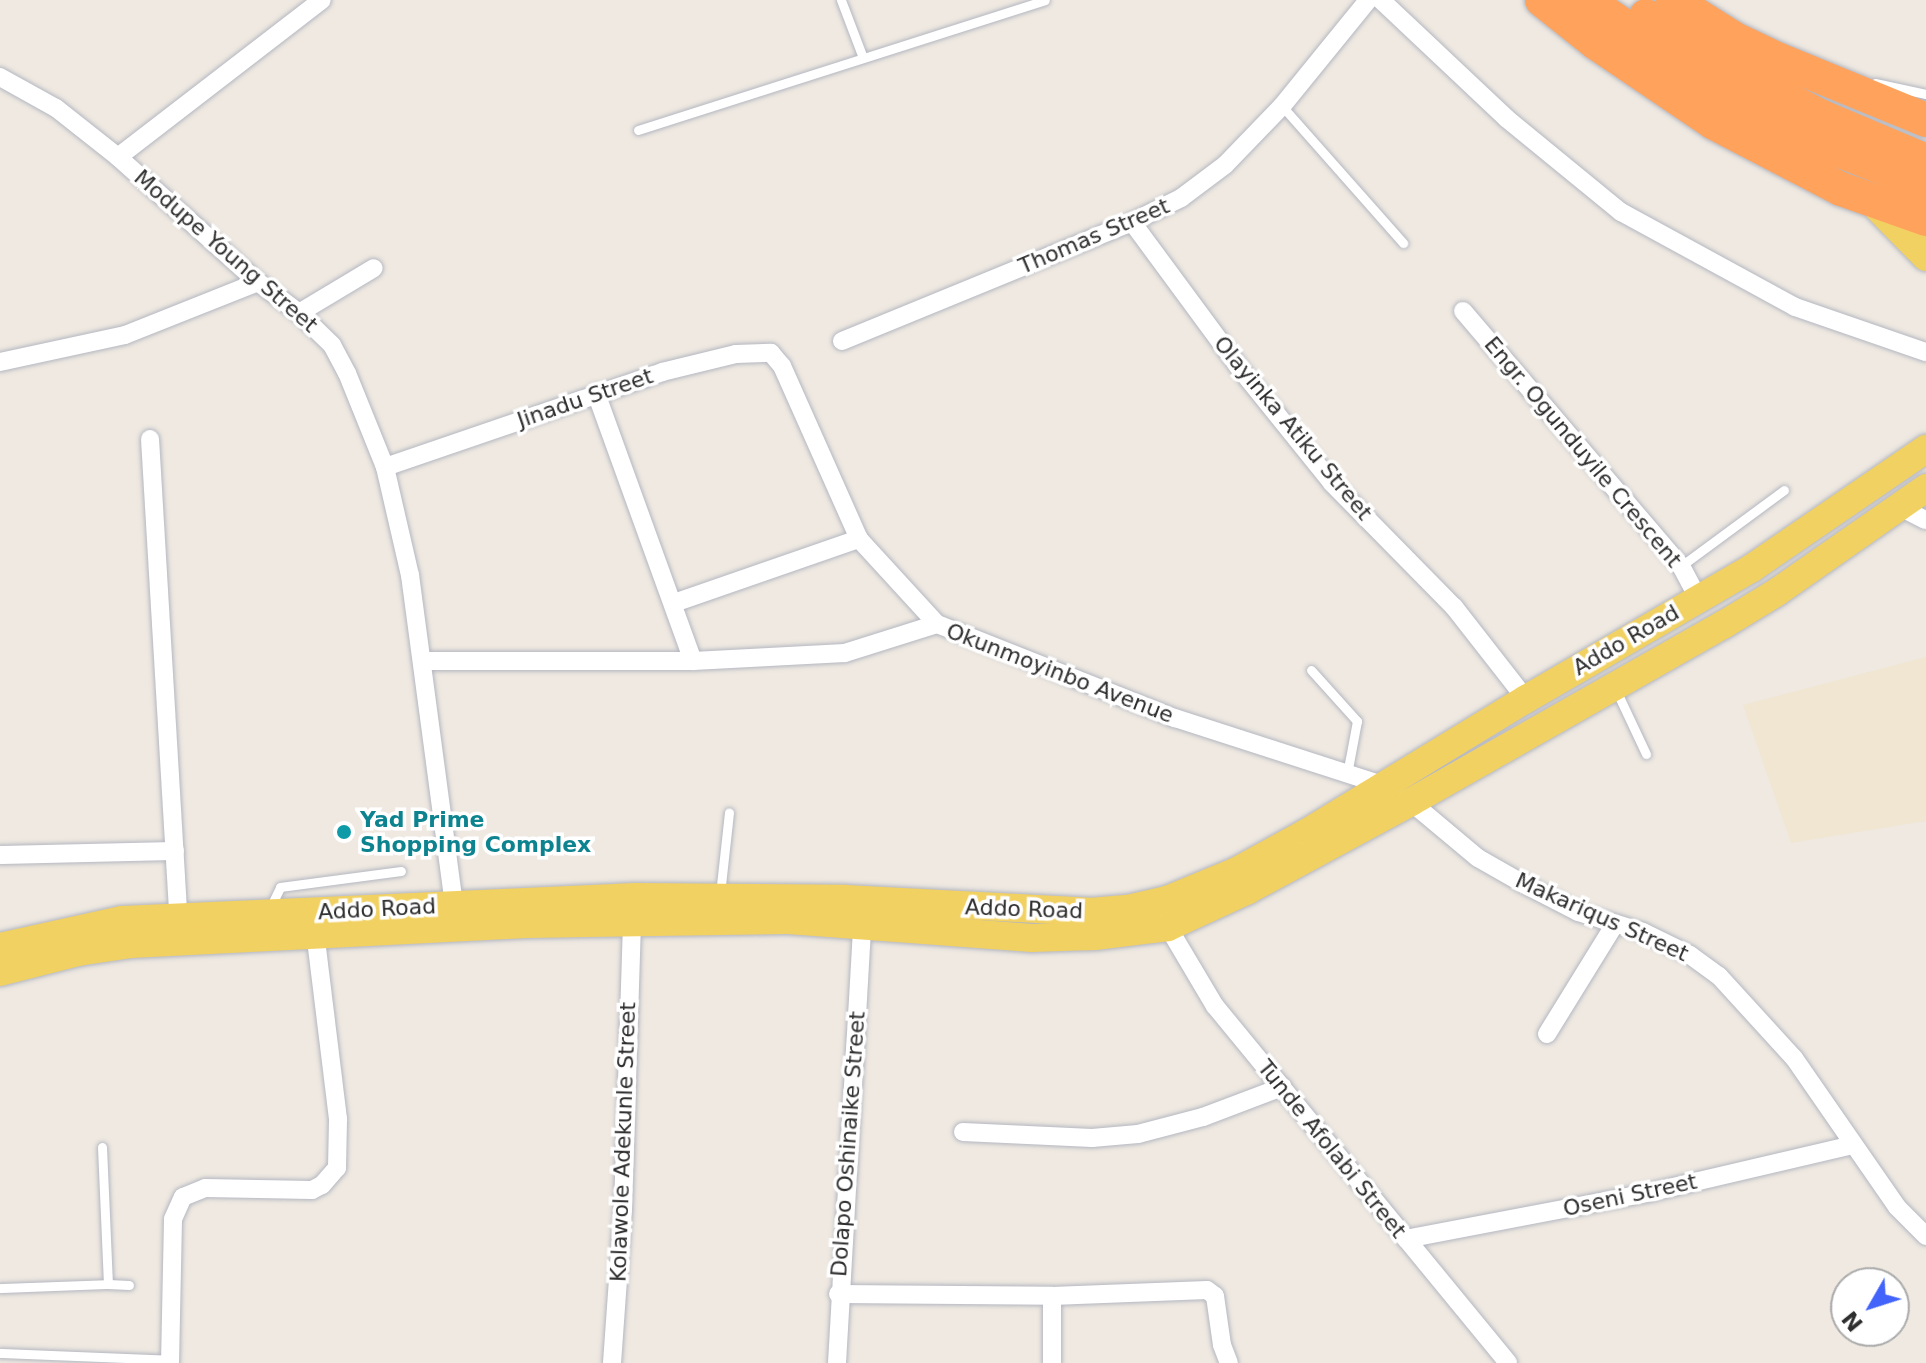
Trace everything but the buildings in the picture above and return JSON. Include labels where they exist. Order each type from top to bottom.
[{"type":"highway","points":[[1542,0],[1596,43],[1714,123],[1872,202],[1926,219]]},
{"type":"highway","points":[[1586,0],[1718,90],[1818,129],[1926,161]]},
{"type":"highway","points":[[1623,0],[1818,129],[1926,185]]},
{"type":"highway","points":[[1673,0],[1733,38],[1777,59],[1926,120]]},
{"type":"main road","points":[[1872,202],[1926,257]]},
{"type":"main road","name":"Addo Road","points":[[0,972],[78,952],[131,944],[454,905],[719,897],[845,899],[1090,912],[1128,909],[1167,900],[1235,872],[1752,568],[1926,449]]},
{"type":"main road","name":"Addo Road","points":[[0,947],[122,920],[268,915],[314,924],[718,919],[862,925],[1032,938],[1095,936],[1168,927],[1222,904],[1411,802],[1777,592],[1926,488]]},
{"type":"street","points":[[118,157],[322,0]]},
{"type":"street","name":"Thomas Street","points":[[842,341],[1132,222],[1181,198],[1225,165],[1282,106],[1368,0]]},
{"type":"street","points":[[1381,0],[1506,118],[1621,212],[1795,307],[1926,352]]},
{"type":"street","name":"Modupe Young Street","points":[[0,77],[56,108],[118,157],[332,345],[347,373],[385,467],[410,575],[454,905]]},
{"type":"street","name":"Olayinka Atiku Street","points":[[1132,222],[1238,366],[1332,483],[1454,607],[1526,699]]},
{"type":"street","points":[[299,313],[374,268]]},
{"type":"street","points":[[0,362],[125,335],[258,282]]},
{"type":"street","name":"Engr. Ogunduyile Crescent","points":[[1463,311],[1681,566],[1698,598]]},
{"type":"street","name":"Jinadu Street","points":[[385,467],[596,393],[736,354],[771,353],[782,366]]},
{"type":"street","name":"Okunmoyinbo Avenue","points":[[782,366],[859,539],[937,624],[1175,718],[1382,785]]},
{"type":"street","points":[[596,393],[693,661]]},
{"type":"street","points":[[150,439],[178,917]]},
{"type":"street","points":[[1898,506],[1926,520]]},
{"type":"street","points":[[674,603],[859,539]]},
{"type":"street","points":[[423,661],[693,661],[845,653],[937,624]]},
{"type":"street","name":"Makariqus Street","points":[[1411,802],[1478,858],[1578,912],[1643,932],[1690,955],[1719,976],[1794,1058],[1897,1207],[1926,1236]]},
{"type":"street","points":[[0,855],[175,851]]},
{"type":"street","name":"Kolawole Adekunle Street","points":[[612,1363],[623,1209],[632,922]]},
{"type":"street","points":[[170,1362],[173,1219],[183,1197],[205,1188],[312,1190],[322,1185],[337,1168],[338,1119],[314,924]]},
{"type":"street","points":[[1547,1034],[1615,924]]},
{"type":"street","name":"Dolapo Oshinaike Street","points":[[837,1363],[838,1294],[862,925]]},
{"type":"street","name":"Tunde Afolabi Street","points":[[1168,927],[1215,1006],[1508,1363]]},
{"type":"street","points":[[963,1132],[1092,1138],[1138,1134],[1203,1117],[1282,1087]]},
{"type":"street","name":"Oseni Street","points":[[1406,1239],[1652,1192],[1853,1145]]},
{"type":"street","points":[[838,1294],[1052,1296],[1207,1290],[1215,1296],[1222,1345],[1229,1363]]},
{"type":"street","points":[[1052,1296],[1052,1363]]},
{"type":"lane","points":[[841,0],[863,58]]},
{"type":"lane","points":[[638,130],[1045,0]]},
{"type":"lane","points":[[1777,59],[1853,78]]},
{"type":"lane","points":[[1866,81],[1926,94]]},
{"type":"lane","points":[[1282,106],[1403,243]]},
{"type":"lane","points":[[1681,566],[1784,490]]},
{"type":"lane","points":[[1311,670],[1357,721],[1347,774]]},
{"type":"lane","points":[[1613,685],[1646,754]]},
{"type":"lane","points":[[719,897],[729,812]]},
{"type":"lane","points":[[268,915],[280,887],[401,871]]},
{"type":"lane","points":[[102,1147],[108,1284]]},
{"type":"lane","points":[[0,1288],[129,1285]]},
{"type":"lane","points":[[0,1353],[170,1362]]},
{"type":"shaded area","points":[[1926,657],[1926,821],[1791,843],[1743,705]]},
{"type":"place","name":"Yad Prime Shopping Complex","points":[[344,832]]}]
